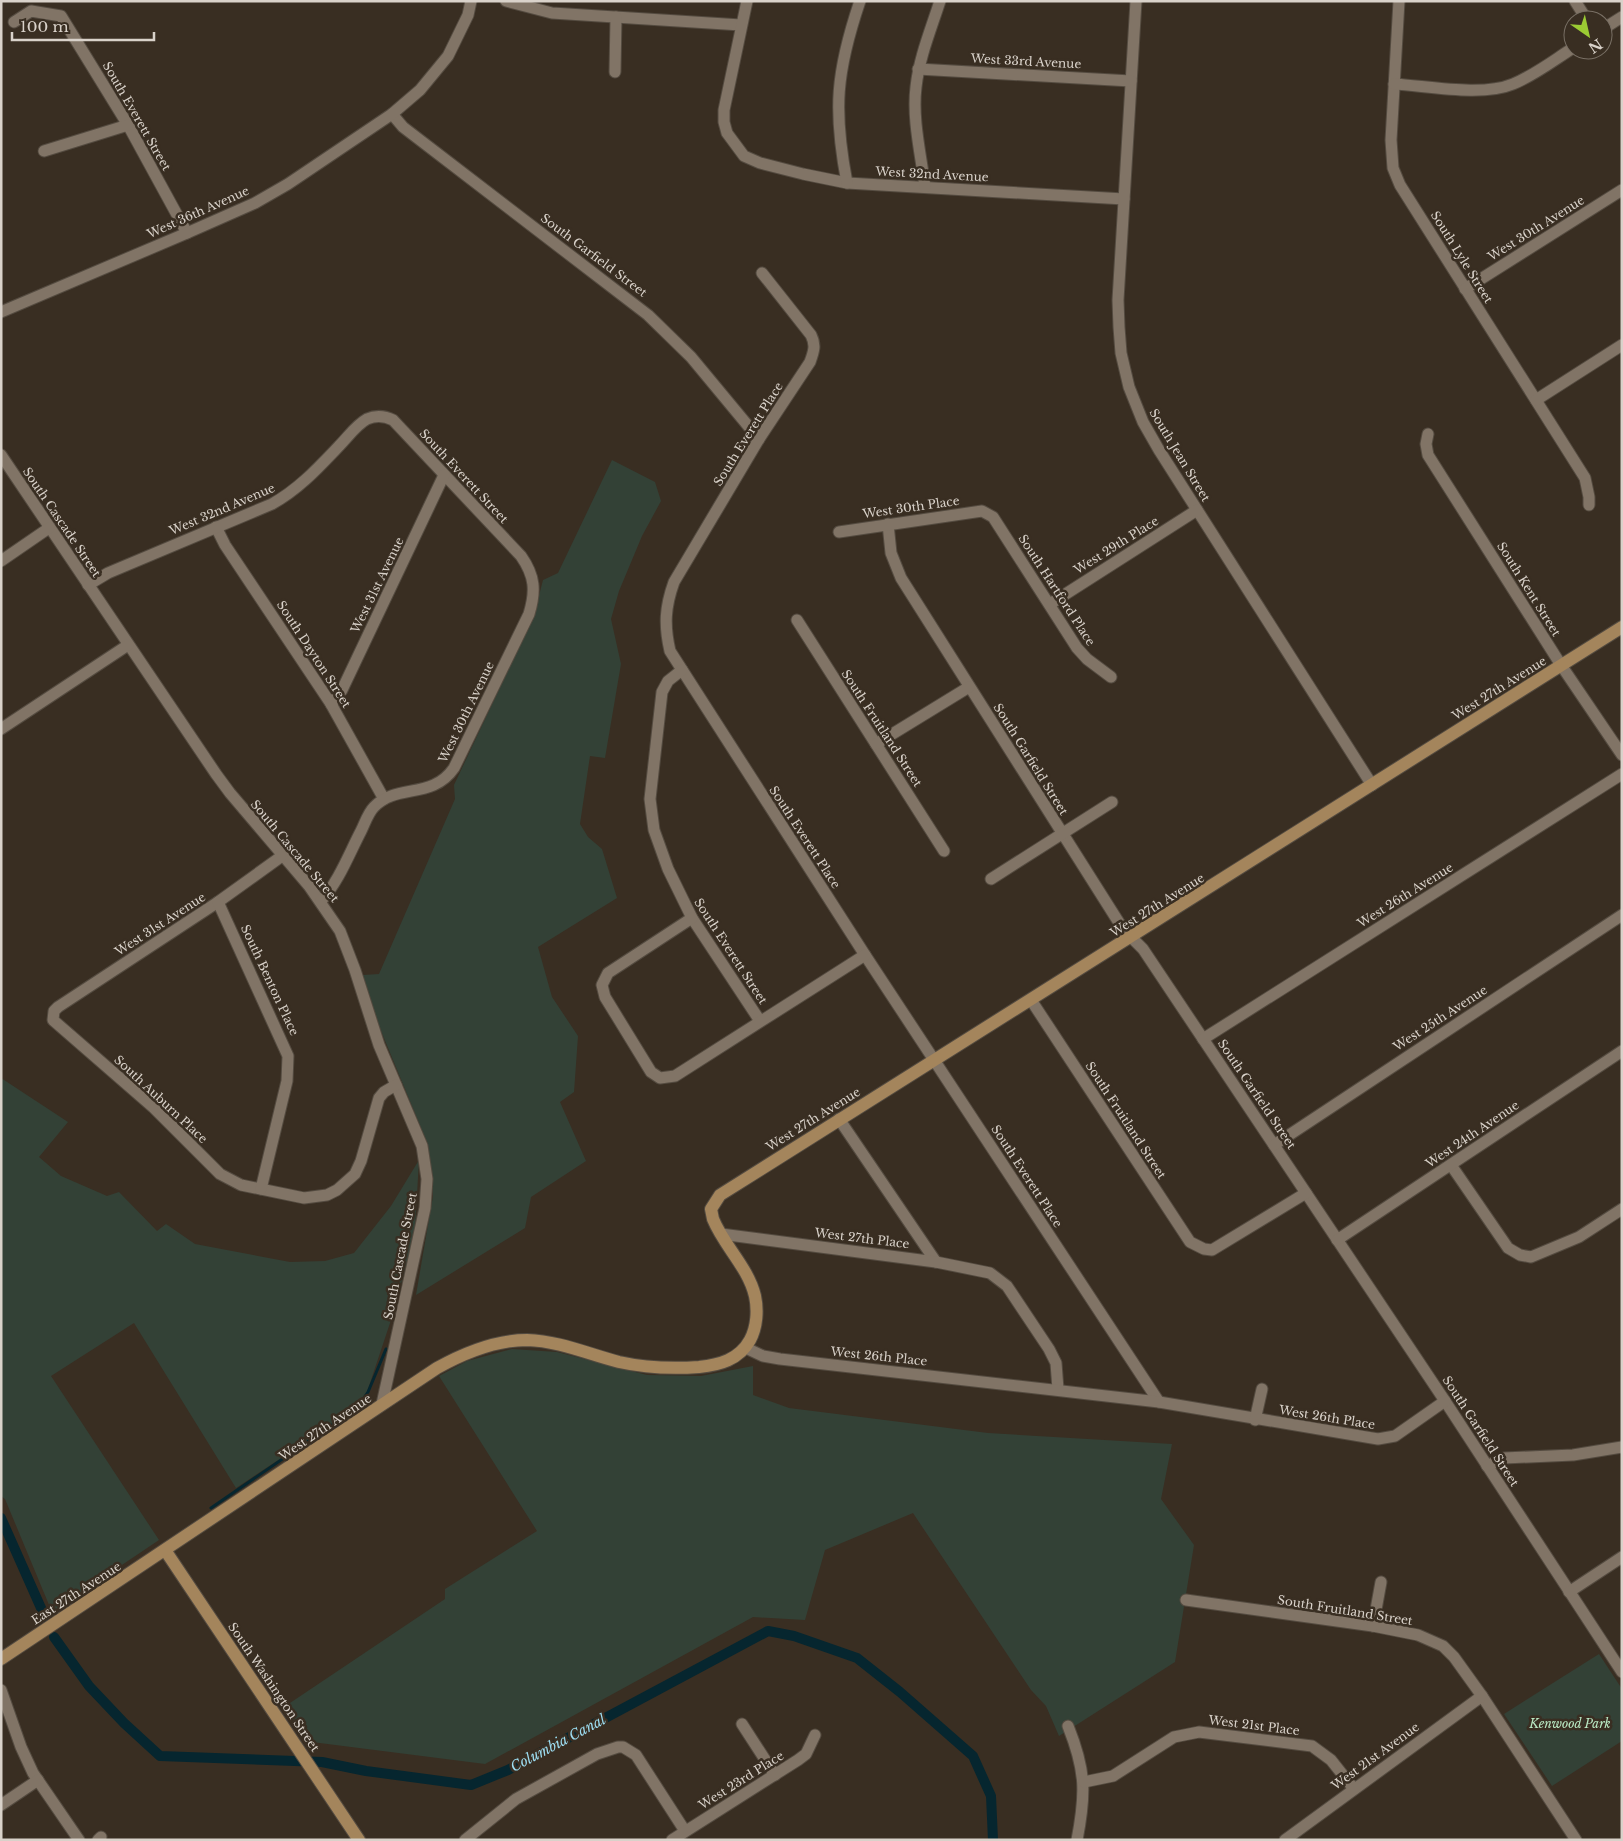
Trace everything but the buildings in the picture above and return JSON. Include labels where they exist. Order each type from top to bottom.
[{"type":"main road","name":"West 27th Avenue","points":[[721,1234],[713,1219],[711,1209],[716,1199],[726,1190],[1132,937],[1622,626]]},
{"type":"main road","points":[[721,1234],[744,1271],[755,1295],[757,1308],[755,1327],[746,1348]]},
{"type":"main road","name":"West 27th Avenue","points":[[166,1550],[382,1404],[451,1360],[473,1350],[524,1340],[558,1343],[619,1362],[667,1369],[719,1364],[736,1357],[746,1348]]},
{"type":"main road","name":"East 27th Avenue","points":[[1,1659],[166,1550]]},
{"type":"main road","name":"South Washington Street","points":[[166,1550],[359,1840]]},
{"type":"street","name":"West 36th Avenue","points":[[1,312],[187,233],[271,194],[392,114],[420,90],[448,56],[468,16],[471,1]]},
{"type":"street","points":[[506,1],[552,13],[741,25],[747,1]]},
{"type":"street","points":[[847,183],[840,148],[837,106],[847,44],[860,1]]},
{"type":"street","points":[[926,187],[916,106],[918,69],[940,1]]},
{"type":"street","name":"South Jean Street","points":[[1136,1],[1118,300],[1119,334],[1124,370],[1143,422],[1372,785]]},
{"type":"street","name":"South Lyle Street","points":[[1399,1],[1391,140],[1393,168],[1400,185],[1585,478],[1589,505]]},
{"type":"street","name":"South Everett Street","points":[[14,22],[32,11],[61,16],[128,125],[187,233]]},
{"type":"street","points":[[615,72],[616,17]]},
{"type":"street","name":"West 32nd Avenue","points":[[741,25],[724,116],[727,133],[744,156],[760,164],[847,183],[1124,199]]},
{"type":"street","points":[[1394,84],[1477,89],[1498,88],[1513,84],[1529,76],[1563,54]]},
{"type":"street","name":"West 33rd Avenue","points":[[918,69],[1131,81]]},
{"type":"street","name":"South Garfield Street","points":[[392,114],[403,127],[648,315],[690,357],[759,439]]},
{"type":"street","points":[[44,151],[128,125]]},
{"type":"street","name":"West 30th Avenue","points":[[1465,289],[1622,190]]},
{"type":"street","name":"South Everett Place","points":[[762,273],[811,335],[815,343],[810,362],[759,439],[674,582],[666,606],[665,629],[670,650],[864,955],[1159,1402]]},
{"type":"street","points":[[1536,400],[1622,345]]},
{"type":"street","name":"West 32nd Avenue","points":[[88,585],[108,573],[272,504],[289,495],[308,480],[361,424],[374,417]]},
{"type":"street","name":"South Everett Street","points":[[374,417],[386,417],[394,420],[528,566]]},
{"type":"street","name":"South Kent Street","points":[[1428,434],[1426,444],[1428,455],[1561,665],[1622,755]]},
{"type":"street","name":"South Cascade Street","points":[[1,455],[230,793],[321,901],[340,931],[349,952],[379,1045],[422,1146],[427,1178],[427,1196],[418,1247],[382,1404]]},
{"type":"street","name":"West 31st Avenue","points":[[331,704],[342,690],[444,475]]},
{"type":"street","name":"West 29th Place","points":[[1050,604],[1197,510]]},
{"type":"street","name":"West 30th Place","points":[[839,532],[982,511],[987,512]]},
{"type":"street","name":"South Hartford Place","points":[[987,512],[993,517],[1077,648],[1086,659],[1111,677]]},
{"type":"street","name":"South Garfield Street","points":[[888,524],[891,553],[901,578],[1062,834],[1123,929],[1143,949],[1274,1145],[1445,1401],[1622,1672]]},
{"type":"street","name":"South Dayton Street","points":[[216,526],[225,545],[331,704],[384,799]]},
{"type":"street","points":[[1,561],[49,528]]},
{"type":"street","name":"West 30th Avenue","points":[[384,799],[394,795],[433,787],[449,776],[454,768],[529,614],[534,598],[534,583],[528,566]]},
{"type":"street","name":"South Fruitland Street","points":[[797,620],[944,852]]},
{"type":"street","points":[[1,729],[128,645]]},
{"type":"street","name":"South Everett Street","points":[[682,670],[668,682],[662,692],[651,815],[668,869],[692,918],[760,1021]]},
{"type":"street","points":[[876,744],[969,687]]},
{"type":"street","name":"West 26th Avenue","points":[[1203,1039],[1622,774]]},
{"type":"street","points":[[321,901],[332,886],[372,809],[384,799]]},
{"type":"street","points":[[992,879],[1112,802]]},
{"type":"street","name":"West 31st Avenue","points":[[53,1015],[58,1007],[218,902],[282,856]]},
{"type":"street","name":"South Benton Place","points":[[218,902],[288,1056],[287,1081],[261,1189]]},
{"type":"street","name":"West 25th Avenue","points":[[1274,1145],[1622,915]]},
{"type":"street","points":[[692,918],[608,973],[602,985],[605,997],[651,1072],[660,1078],[675,1076],[864,955]]},
{"type":"street","name":"South Fruitland Street","points":[[1031,1000],[1190,1242],[1204,1249],[1212,1250],[1306,1193]]},
{"type":"street","name":"South Auburn Place","points":[[53,1015],[56,1025],[153,1106],[220,1174],[241,1185],[304,1198],[327,1195],[347,1182],[355,1174],[361,1161],[379,1098],[384,1092],[396,1085]]},
{"type":"street","name":"West 24th Avenue","points":[[1337,1240],[1622,1051]]},
{"type":"street","points":[[839,1119],[936,1262]]},
{"type":"street","points":[[1450,1164],[1508,1248],[1520,1255],[1531,1257],[1570,1242],[1622,1209]]},
{"type":"street","name":"West 27th Place","points":[[721,1234],[936,1262],[977,1269],[998,1278],[1008,1286],[1049,1349],[1056,1363],[1058,1389]]},
{"type":"street","name":"West 26th Place","points":[[746,1348],[758,1354],[780,1358],[1159,1402],[1255,1420],[1378,1439],[1395,1436],[1445,1401]]},
{"type":"street","points":[[1255,1420],[1262,1389]]},
{"type":"street","points":[[1487,1466],[1504,1458],[1573,1456],[1622,1447]]},
{"type":"street","points":[[1569,1592],[1622,1557]]},
{"type":"street","points":[[1373,1626],[1382,1582]]},
{"type":"street","name":"South Fruitland Street","points":[[1186,1600],[1373,1626],[1418,1635],[1443,1646],[1454,1657],[1482,1696],[1576,1840]]},
{"type":"street","points":[[1,1690],[21,1747],[38,1780],[79,1840]]},
{"type":"street","name":"West 21st Avenue","points":[[1285,1840],[1482,1696]]},
{"type":"street","points":[[742,1724],[775,1775]]},
{"type":"street","points":[[1068,1726],[1078,1752],[1084,1782],[1077,1840]]},
{"type":"street","name":"West 21st Place","points":[[1084,1782],[1113,1776],[1174,1737],[1199,1732],[1312,1746],[1331,1760],[1354,1788]]},
{"type":"street","name":"West 23rd Place","points":[[672,1840],[806,1754],[815,1736]]},
{"type":"street","points":[[465,1840],[530,1790],[613,1747],[623,1747],[636,1755],[685,1831]]},
{"type":"street","points":[[1,1804],[38,1780]]},
{"type":"green space","points":[[612,460],[655,482],[661,501],[642,536],[619,591],[611,619],[621,664],[605,758],[590,756],[580,824],[588,837],[602,849],[617,898],[538,947],[552,997],[578,1036],[574,1092],[560,1102],[586,1161],[531,1197],[525,1228],[416,1295],[433,1196],[428,1145],[379,1026],[363,975],[379,974],[455,799],[454,785],[534,615],[543,580],[558,573]]},
{"type":"green space","points":[[1,1078],[68,1122],[39,1157],[61,1176],[107,1196],[119,1192],[157,1231],[166,1224],[195,1244],[290,1262],[325,1261],[354,1253],[391,1206],[419,1160],[415,1229],[394,1311],[363,1404],[236,1488],[134,1323],[51,1376],[159,1540],[52,1612],[5,1499],[1,1496]]},
{"type":"green space","points":[[512,1349],[557,1352],[647,1375],[701,1376],[753,1366],[753,1395],[789,1408],[988,1433],[1172,1444],[1161,1499],[1194,1545],[1175,1662],[1059,1736],[1046,1706],[1031,1690],[913,1513],[825,1550],[805,1620],[753,1617],[485,1764],[304,1741],[284,1707],[445,1599],[445,1589],[537,1531],[439,1376],[467,1361]]},
{"type":"green space","name":"Kenwood Park","points":[[1599,1654],[1622,1689],[1622,1741],[1552,1786],[1504,1714]]},
{"type":"waterway","points":[[211,1508],[357,1408],[368,1392],[386,1349]]},
{"type":"waterway","name":"Columbia Canal","points":[[1,1518],[45,1617]]},
{"type":"waterway","name":"Columbia Canal","points":[[54,1637],[89,1686],[124,1723],[160,1756],[322,1762],[366,1771],[471,1785],[508,1770],[768,1631],[794,1636],[857,1658],[900,1692],[973,1756],[991,1796],[993,1840]]}]
